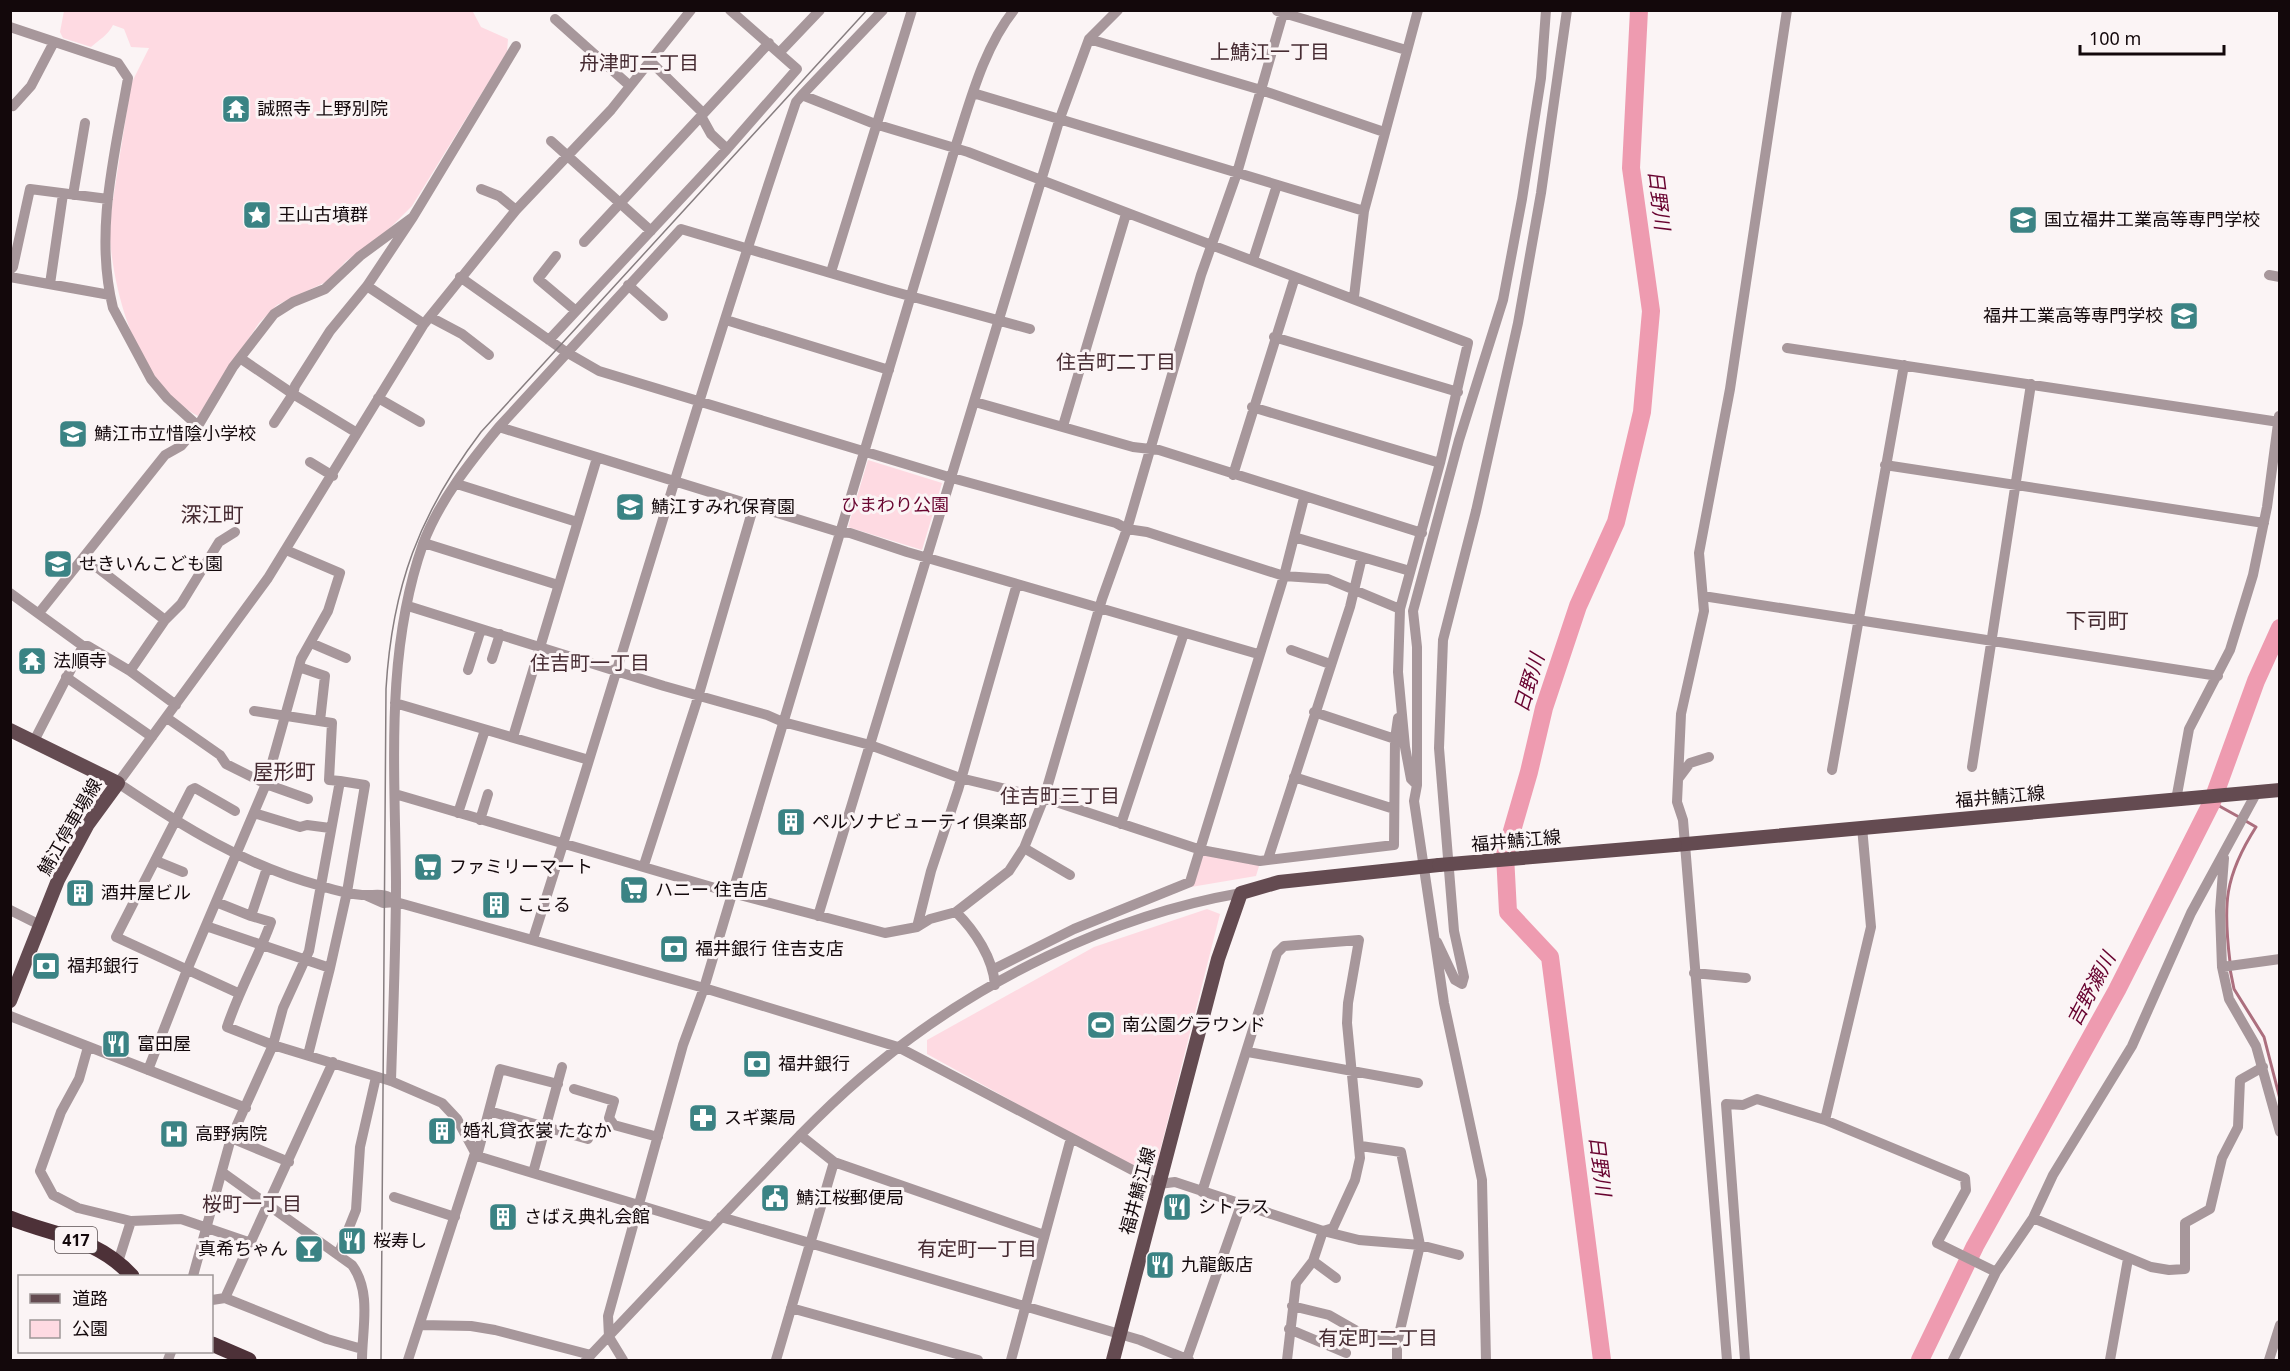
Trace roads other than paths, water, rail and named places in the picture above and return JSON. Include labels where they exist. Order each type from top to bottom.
[{"type":"highway","name":"417","points":[[10,1220],[97,1247],[131,1275]]},
{"type":"highway","name":"417","points":[[10,1220],[96,1251],[127,1275]]},
{"type":"highway","points":[[213,1344],[249,1360]]},
{"type":"main road","name":"鯖江停車場線","points":[[10,730],[118,783],[70,855],[10,1000]]},
{"type":"main road","name":"福井鯖江線","points":[[1113,1360],[1218,959],[1241,893],[1279,882],[1439,865],[2280,790]]},
{"type":"street","points":[[691,10],[630,86],[516,210],[427,321],[286,550],[118,783],[176,822],[236,856],[320,886],[365,895],[383,903],[396,902],[533,939],[898,1047],[1159,1184],[1175,1182],[1323,1231],[1359,1239],[1420,1245],[1459,1255]]},
{"type":"street","points":[[549,340],[727,149],[797,69],[730,10]]},
{"type":"street","points":[[780,52],[820,10]]},
{"type":"street","points":[[533,939],[618,671],[673,481],[726,320],[746,248],[796,102],[883,10]]},
{"type":"street","points":[[831,272],[912,10]]},
{"type":"street","points":[[624,1360],[609,1336],[608,1316],[683,1045],[704,988],[955,148],[973,93],[1000,27],[1014,10]]},
{"type":"street","points":[[818,916],[1060,118],[1089,39],[1118,10]]},
{"type":"street","points":[[1354,297],[1364,211],[1418,10]]},
{"type":"street","points":[[1486,1360],[1482,1180],[1444,1003],[1414,801],[1417,785],[1418,647],[1413,611],[1459,440],[1503,300],[1541,78],[1546,10]]},
{"type":"street","points":[[1432,934],[1455,980],[1462,984],[1464,977],[1454,931],[1439,748],[1443,640],[1476,511],[1518,322],[1544,170],[1567,10]]},
{"type":"street","points":[[1727,1360],[1694,973],[1680,844],[1683,820],[1677,802],[1678,779],[1681,714],[1704,610],[1700,553],[1730,389],[1787,10]]},
{"type":"street","points":[[395,794],[563,844],[644,865],[732,893],[885,933],[917,927],[930,920],[956,912],[1009,872],[1024,848],[1044,798],[1212,245],[1237,173],[1281,11],[1406,50]]},
{"type":"street","points":[[555,19],[630,86]]},
{"type":"street","points":[[10,27],[118,63],[128,78],[108,199],[105,238],[110,295],[113,308],[151,379],[167,398],[198,426]]},
{"type":"street","points":[[1089,39],[1261,90],[1384,132]]},
{"type":"street","points":[[10,104],[13,106],[31,86],[54,42]]},
{"type":"street","points":[[584,242],[769,43]]},
{"type":"street","points":[[274,423],[330,332],[367,286],[413,217],[516,46]]},
{"type":"street","points":[[650,62],[702,115],[711,134],[727,149]]},
{"type":"street","points":[[973,93],[1364,211]]},
{"type":"street","points":[[802,95],[875,124],[955,148],[1041,180],[1294,277],[1354,297],[1468,343],[1440,463],[1400,609],[1398,672],[1405,747],[1411,778],[1417,785]]},
{"type":"street","points":[[50,284],[85,123]]},
{"type":"street","points":[[550,141],[566,157],[622,202],[651,231]]},
{"type":"street","points":[[1253,260],[1278,185]]},
{"type":"street","points":[[10,270],[13,267],[30,189],[108,199]]},
{"type":"street","points":[[481,189],[499,196],[516,210]]},
{"type":"street","points":[[1063,426],[1126,214]]},
{"type":"street","points":[[39,613],[85,558],[124,504],[165,454],[181,446],[198,426],[240,358],[274,314],[293,302],[326,290],[360,256],[413,217]]},
{"type":"street","points":[[391,1080],[396,902],[395,703],[397,659],[424,543],[446,498],[499,427],[681,229],[1030,329]]},
{"type":"street","points":[[556,256],[538,279],[576,311]]},
{"type":"street","points":[[460,277],[566,352],[599,371],[952,478],[1116,523],[1127,530],[1147,532],[1284,576],[1328,579],[1352,591],[1400,609]]},
{"type":"street","points":[[1233,475],[1252,407],[1294,277]]},
{"type":"street","points":[[10,278],[110,295]]},
{"type":"street","points":[[628,285],[663,316]]},
{"type":"street","points":[[367,286],[427,321],[462,334],[489,355]]},
{"type":"street","points":[[726,320],[889,370]]},
{"type":"street","points":[[1274,337],[1458,392]]},
{"type":"street","points":[[1787,348],[2279,422]]},
{"type":"street","points":[[240,358],[357,433]]},
{"type":"street","points":[[1832,770],[1904,365]]},
{"type":"street","points":[[1972,767],[2031,384]]},
{"type":"street","points":[[378,398],[420,422]]},
{"type":"street","points":[[975,402],[1149,450],[1160,450],[1233,475],[1248,477],[1304,498],[1422,532]]},
{"type":"street","points":[[1252,407],[1440,463]]},
{"type":"street","points":[[2181,800],[2189,729],[2230,650],[2253,575],[2264,523],[2280,416]]},
{"type":"street","points":[[499,427],[839,532],[850,533],[1258,654]]},
{"type":"street","points":[[513,736],[597,458]]},
{"type":"street","points":[[310,462],[333,476]]},
{"type":"street","points":[[1885,465],[2264,523]]},
{"type":"street","points":[[457,484],[577,522]]},
{"type":"street","points":[[994,969],[1074,929],[1190,882],[1258,654],[1284,576],[1304,498]]},
{"type":"street","points":[[644,865],[698,695],[754,505]]},
{"type":"street","points":[[130,671],[165,620],[181,604],[219,542],[235,532]]},
{"type":"street","points":[[1294,537],[1410,571]]},
{"type":"street","points":[[424,543],[558,585]]},
{"type":"street","points":[[148,1070],[187,970],[266,784],[299,667],[328,611],[340,573],[286,550]]},
{"type":"street","points":[[1268,859],[1350,607],[1362,557]]},
{"type":"street","points":[[85,558],[165,620]]},
{"type":"street","points":[[917,927],[931,871],[1017,584]]},
{"type":"street","points":[[10,593],[83,646],[88,646],[130,671],[176,705]]},
{"type":"street","points":[[1703,596],[2218,676]]},
{"type":"street","points":[[408,606],[767,715],[783,722],[870,745],[960,778],[1044,798],[1121,824],[1136,826],[1201,850],[1260,861],[1394,845],[1395,739],[1401,697]]},
{"type":"street","points":[[468,670],[481,629]]},
{"type":"street","points":[[1121,824],[1184,633]]},
{"type":"street","points":[[492,660],[500,634]]},
{"type":"street","points":[[311,643],[346,658]]},
{"type":"street","points":[[34,741],[83,646]]},
{"type":"street","points":[[1290,650],[1330,664]]},
{"type":"street","points":[[299,667],[325,676],[320,721]]},
{"type":"street","points":[[66,677],[152,737]]},
{"type":"street","points":[[395,703],[589,760]]},
{"type":"street","points":[[254,711],[332,723],[329,780],[365,785],[347,892],[308,1055]]},
{"type":"street","points":[[1314,712],[1395,739]]},
{"type":"street","points":[[166,718],[220,754],[226,764],[266,784],[308,799]]},
{"type":"street","points":[[458,813],[485,730]]},
{"type":"street","points":[[1678,779],[1690,763],[1709,757]]},
{"type":"street","points":[[1294,777],[1394,809]]},
{"type":"street","points":[[193,1275],[231,1138],[273,1046],[284,1008],[305,961],[340,781]]},
{"type":"street","points":[[235,811],[195,788],[116,937],[238,993]]},
{"type":"street","points":[[1953,1360],[1996,1272],[2033,1218],[2053,1175],[2132,1046],[2191,913],[2224,855],[2252,791]]},
{"type":"street","points":[[480,820],[488,794]]},
{"type":"street","points":[[254,813],[300,827],[307,825],[330,828]]},
{"type":"street","points":[[1825,1120],[1872,927],[1862,827]]},
{"type":"street","points":[[1024,848],[1070,875]]},
{"type":"street","points":[[2224,855],[2220,911],[2222,967],[2229,999],[2249,1030],[2263,1067],[2280,1132]]},
{"type":"street","points":[[156,861],[183,873]]},
{"type":"street","points":[[251,915],[267,868]]},
{"type":"street","points":[[421,1325],[471,1326],[495,1330],[589,1358],[800,1135],[898,1047],[949,1011],[1026,967],[1118,926],[1203,900],[1241,893]]},
{"type":"street","points":[[216,902],[271,922],[262,946],[238,993],[227,1027],[273,1046],[391,1080],[442,1103],[456,1119],[476,1154],[533,1173],[640,1203],[711,1227]]},
{"type":"street","points":[[10,910],[40,926]]},
{"type":"street","points":[[956,912],[974,934],[994,969],[995,985]]},
{"type":"street","points":[[206,927],[330,968]]},
{"type":"street","points":[[1202,1191],[1278,953],[1284,946],[1359,940],[1348,1003],[1352,1071],[1361,1146],[1355,1180],[1332,1228],[1323,1231]]},
{"type":"street","points":[[2222,967],[2280,960]]},
{"type":"street","points":[[1694,973],[1746,978]]},
{"type":"street","points":[[10,1016],[246,1108]]},
{"type":"street","points":[[88,1047],[79,1079],[61,1112],[40,1171],[53,1195],[78,1208],[131,1221],[181,1219],[208,1226],[251,1243]]},
{"type":"street","points":[[1248,1052],[1418,1083]]},
{"type":"street","points":[[225,1298],[333,1062]]},
{"type":"street","points":[[2033,1218],[2128,1259],[2169,1270],[2185,1269],[2185,1223],[2210,1209],[2222,1158],[2238,1126],[2240,1080],[2263,1067]]},
{"type":"street","points":[[533,1173],[562,1068]]},
{"type":"street","points":[[412,1359],[500,1069],[558,1084]]},
{"type":"street","points":[[338,1255],[356,1210],[360,1148],[376,1077]]},
{"type":"street","points":[[574,1089],[614,1101],[609,1118],[614,1125],[658,1137]]},
{"type":"street","points":[[1744,1360],[1726,1104],[1743,1105],[1757,1099],[1825,1120],[1965,1178],[1966,1190],[1937,1243],[1996,1272]]},
{"type":"street","points":[[489,1111],[588,1139]]},
{"type":"street","points":[[800,1135],[834,1162],[1044,1235]]},
{"type":"street","points":[[231,1138],[289,1162]]},
{"type":"street","points":[[1011,1360],[1071,1138]]},
{"type":"street","points":[[1361,1146],[1401,1152],[1420,1245],[1397,1343],[1397,1360]]},
{"type":"street","points":[[776,1360],[834,1162]]},
{"type":"street","points":[[213,1300],[225,1298],[362,1355],[365,1298],[358,1273],[352,1265],[222,1172]]},
{"type":"street","points":[[394,1197],[455,1216]]},
{"type":"street","points":[[721,1217],[1120,1334],[1188,1359],[1241,1205]]},
{"type":"street","points":[[118,1262],[131,1221]]},
{"type":"street","points":[[1290,1359],[1289,1329],[1296,1283],[1313,1262],[1323,1231]]},
{"type":"street","points":[[2110,1360],[2128,1259]]},
{"type":"street","points":[[1313,1262],[1336,1278]]},
{"type":"street","points":[[1292,1306],[1329,1315],[1364,1335],[1397,1343]]},
{"type":"street","points":[[791,1308],[978,1360]]},
{"type":"street","points":[[2269,1360],[2280,1325]]},
{"type":"street","points":[[1289,1329],[1346,1353]]},
{"type":"waterway","name":"日野川","points":[[1602,1360],[1550,957],[1508,912],[1505,855],[1529,772],[1544,708],[1578,606],[1616,522],[1642,412],[1651,311],[1631,168],[1639,10]]},
{"type":"waterway","name":"吉野瀬川","points":[[1920,1360],[1975,1246],[2117,990],[2212,802],[2256,681],[2280,628]]},
{"type":"waterway","points":[[2212,802],[2239,817]]},
{"type":"waterway","points":[[2230,962],[2227,924],[2228,892],[2237,861],[2256,827],[2244,820]]},
{"type":"waterway","points":[[2230,969],[2234,989],[2264,1037],[2280,1099]]},
{"type":"tram line","points":[[381,1360],[386,689],[395,617],[412,553],[441,492],[481,432],[867,10]]},
{"type":"place","name":"誠照寺 上野別院","points":[[236,109]]},
{"type":"place","name":"王山古墳群","points":[[257,215]]},
{"type":"place","name":"国立福井工業高等専門学校","points":[[2023,220]]},
{"type":"place","name":"福井工業高等専門学校","points":[[2184,316]]},
{"type":"place","name":"鯖江市立惜陰小学校","points":[[73,434]]},
{"type":"place","name":"鯖江すみれ保育園","points":[[630,507]]},
{"type":"place","name":"せきいんこども園","points":[[58,564]]},
{"type":"place","name":"法順寺","points":[[32,661]]},
{"type":"place","name":"ペルソナビューティ倶楽部","points":[[791,822]]},
{"type":"place","name":"ファミリーマート","points":[[428,867]]},
{"type":"place","name":"ハニー 住吉店","points":[[634,890]]},
{"type":"place","name":"酒井屋ビル","points":[[80,893]]},
{"type":"place","name":"ここる","points":[[496,905]]},
{"type":"place","name":"福井銀行 住吉支店","points":[[674,949]]},
{"type":"place","name":"福邦銀行","points":[[46,966]]},
{"type":"place","name":"南公園グラウンド","points":[[1101,1025]]},
{"type":"place","name":"富田屋","points":[[116,1044]]},
{"type":"place","name":"福井銀行","points":[[757,1064]]},
{"type":"place","name":"スギ薬局","points":[[703,1118]]},
{"type":"place","name":"婚礼貸衣裳 たなか","points":[[442,1131]]},
{"type":"place","name":"高野病院","points":[[174,1134]]},
{"type":"place","name":"鯖江桜郵便局","points":[[775,1198]]},
{"type":"place","name":"シトラス","points":[[1177,1207]]},
{"type":"place","name":"さばえ典礼会館","points":[[503,1217]]},
{"type":"place","name":"桜寿し","points":[[352,1241]]},
{"type":"place","name":"真希ちゃん","points":[[309,1249]]},
{"type":"place","name":"九龍飯店","points":[[1160,1265]]},
{"type":"district","name":"上鯖江一丁目","points":[[1270,52]]},
{"type":"district","name":"舟津町二丁目","points":[[639,63]]},
{"type":"district","name":"住吉町二丁目","points":[[1116,362]]},
{"type":"district","name":"深江町","points":[[212,515]]},
{"type":"district","name":"下司町","points":[[2097,621]]},
{"type":"district","name":"住吉町一丁目","points":[[590,663]]},
{"type":"district","name":"屋形町","points":[[284,772]]},
{"type":"district","name":"住吉町三丁目","points":[[1060,796]]},
{"type":"district","name":"桜町一丁目","points":[[252,1204]]},
{"type":"district","name":"有定町一丁目","points":[[977,1249]]},
{"type":"district","name":"有定町二丁目","points":[[1378,1338]]},
{"type":"park label","name":"ひまわり公園","points":[[895,505]]}]
